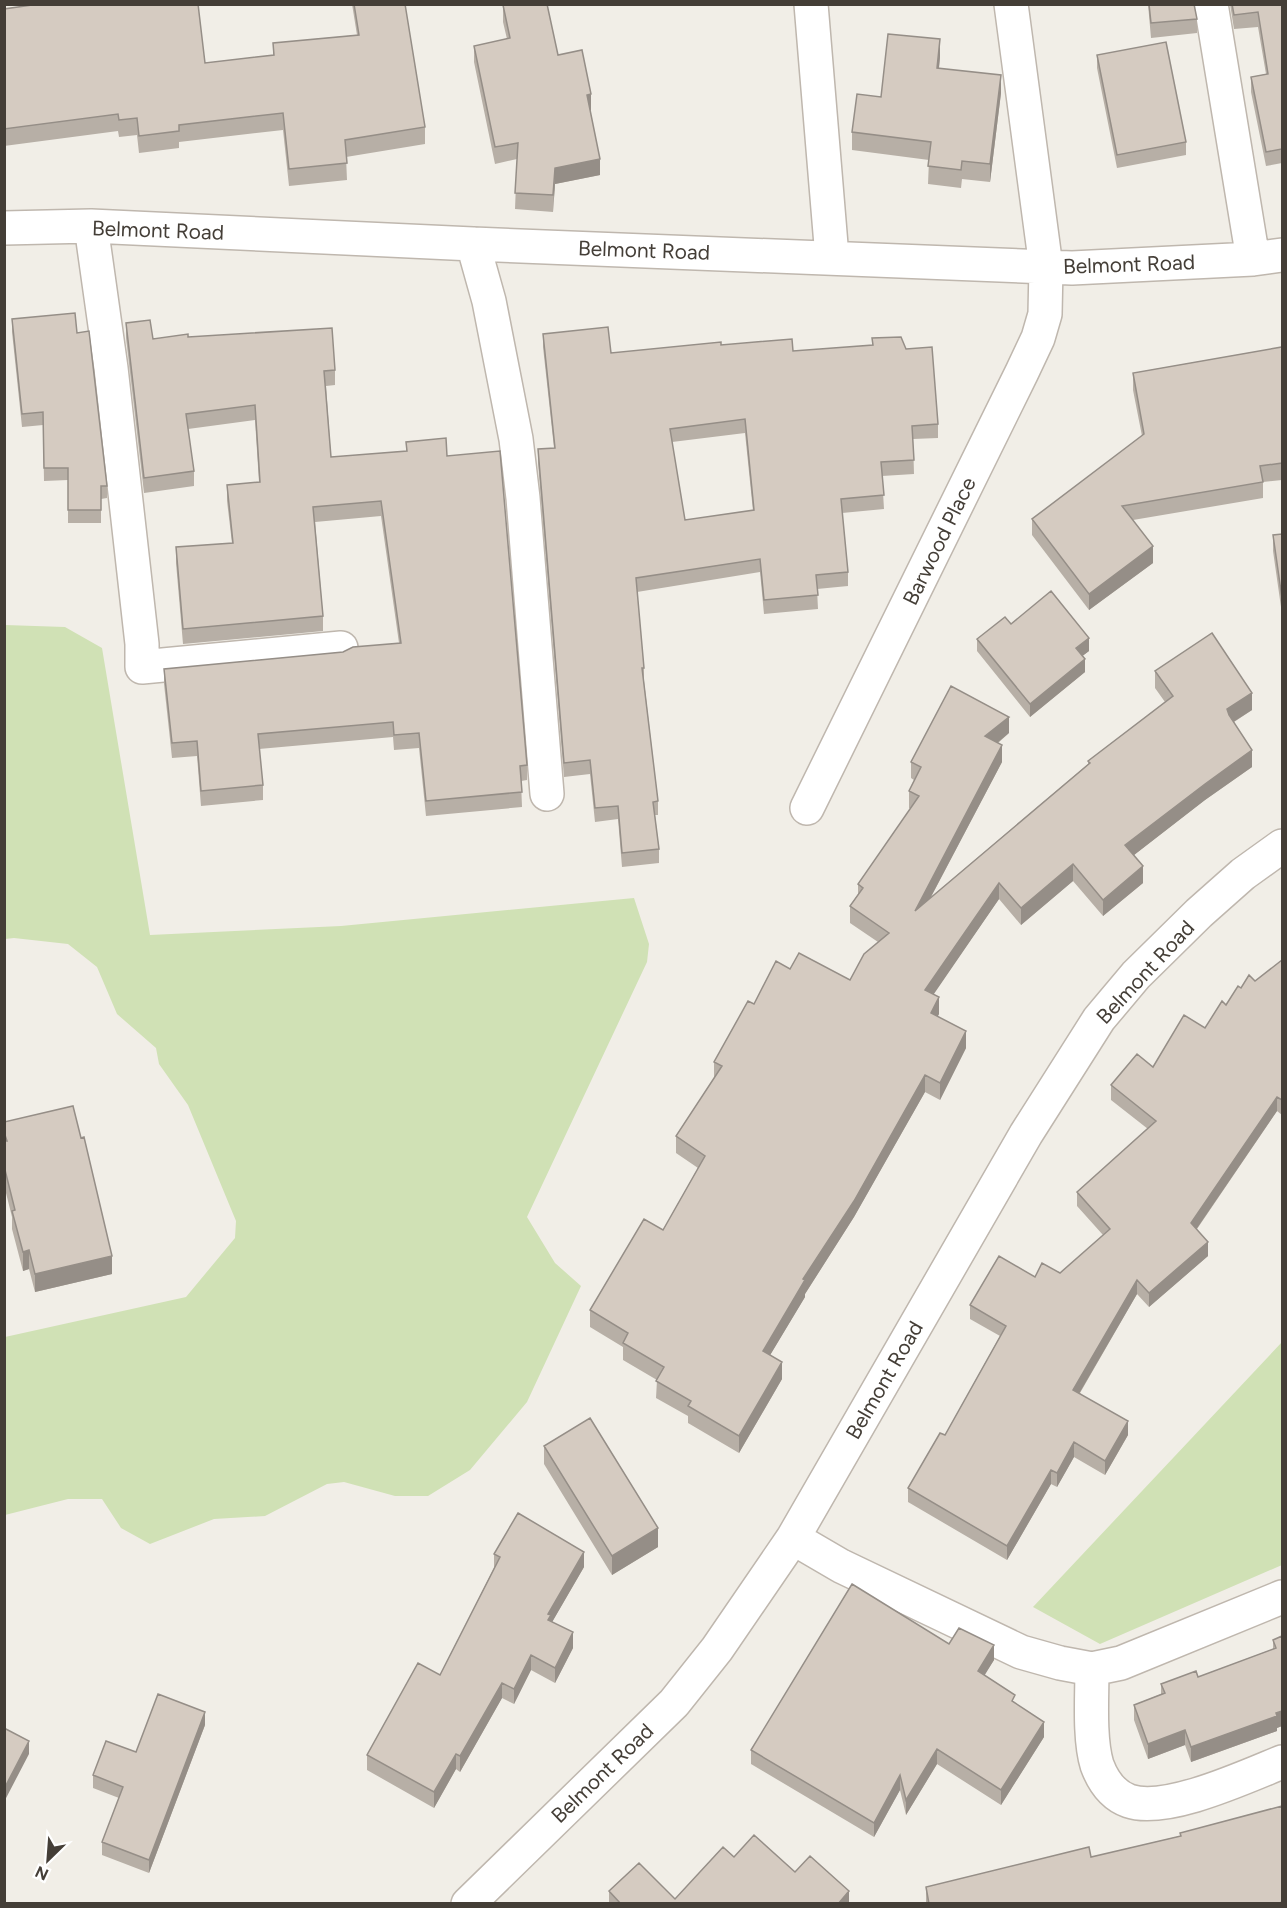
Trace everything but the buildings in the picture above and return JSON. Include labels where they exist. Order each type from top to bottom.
[{"type":"street","points":[[811,4],[832,257]]},
{"type":"street","name":"Barwood Place","points":[[807,808],[1038,338],[1045,314],[1046,267],[1011,4]]},
{"type":"street","points":[[1211,4],[1268,257]]},
{"type":"street","points":[[91,226],[111,368],[142,644],[142,668],[341,648]]},
{"type":"street","name":"Belmont Road","points":[[4,228],[91,226],[1072,268],[1268,257]]},
{"type":"street","points":[[473,244],[489,301],[517,449],[547,794]]},
{"type":"street","name":"Belmont Road","points":[[468,1904],[674,1703],[717,1649],[793,1538],[1026,1134],[1099,1019],[1136,975],[1199,913],[1244,874],[1282,846]]},
{"type":"street","points":[[793,1538],[841,1566],[1021,1652],[1092,1669],[1121,1663],[1282,1597]]},
{"type":"street","points":[[1092,1669],[1092,1724],[1096,1762],[1105,1783],[1120,1797],[1137,1803],[1170,1802],[1217,1789],[1282,1762]]},
{"type":"green space","points":[[5,625],[65,627],[102,648],[150,935],[341,926],[634,898],[649,944],[647,962],[527,1217],[555,1263],[581,1286],[527,1402],[470,1470],[428,1496],[395,1496],[344,1482],[327,1484],[265,1516],[214,1519],[150,1544],[121,1528],[102,1499],[68,1499],[5,1515],[5,1337],[186,1297],[235,1238],[236,1221],[188,1105],[159,1064],[156,1048],[117,1014],[97,967],[68,944],[5,939]]},
{"type":"green space","points":[[1282,1342],[1282,1565],[1100,1644],[1033,1607]]}]
